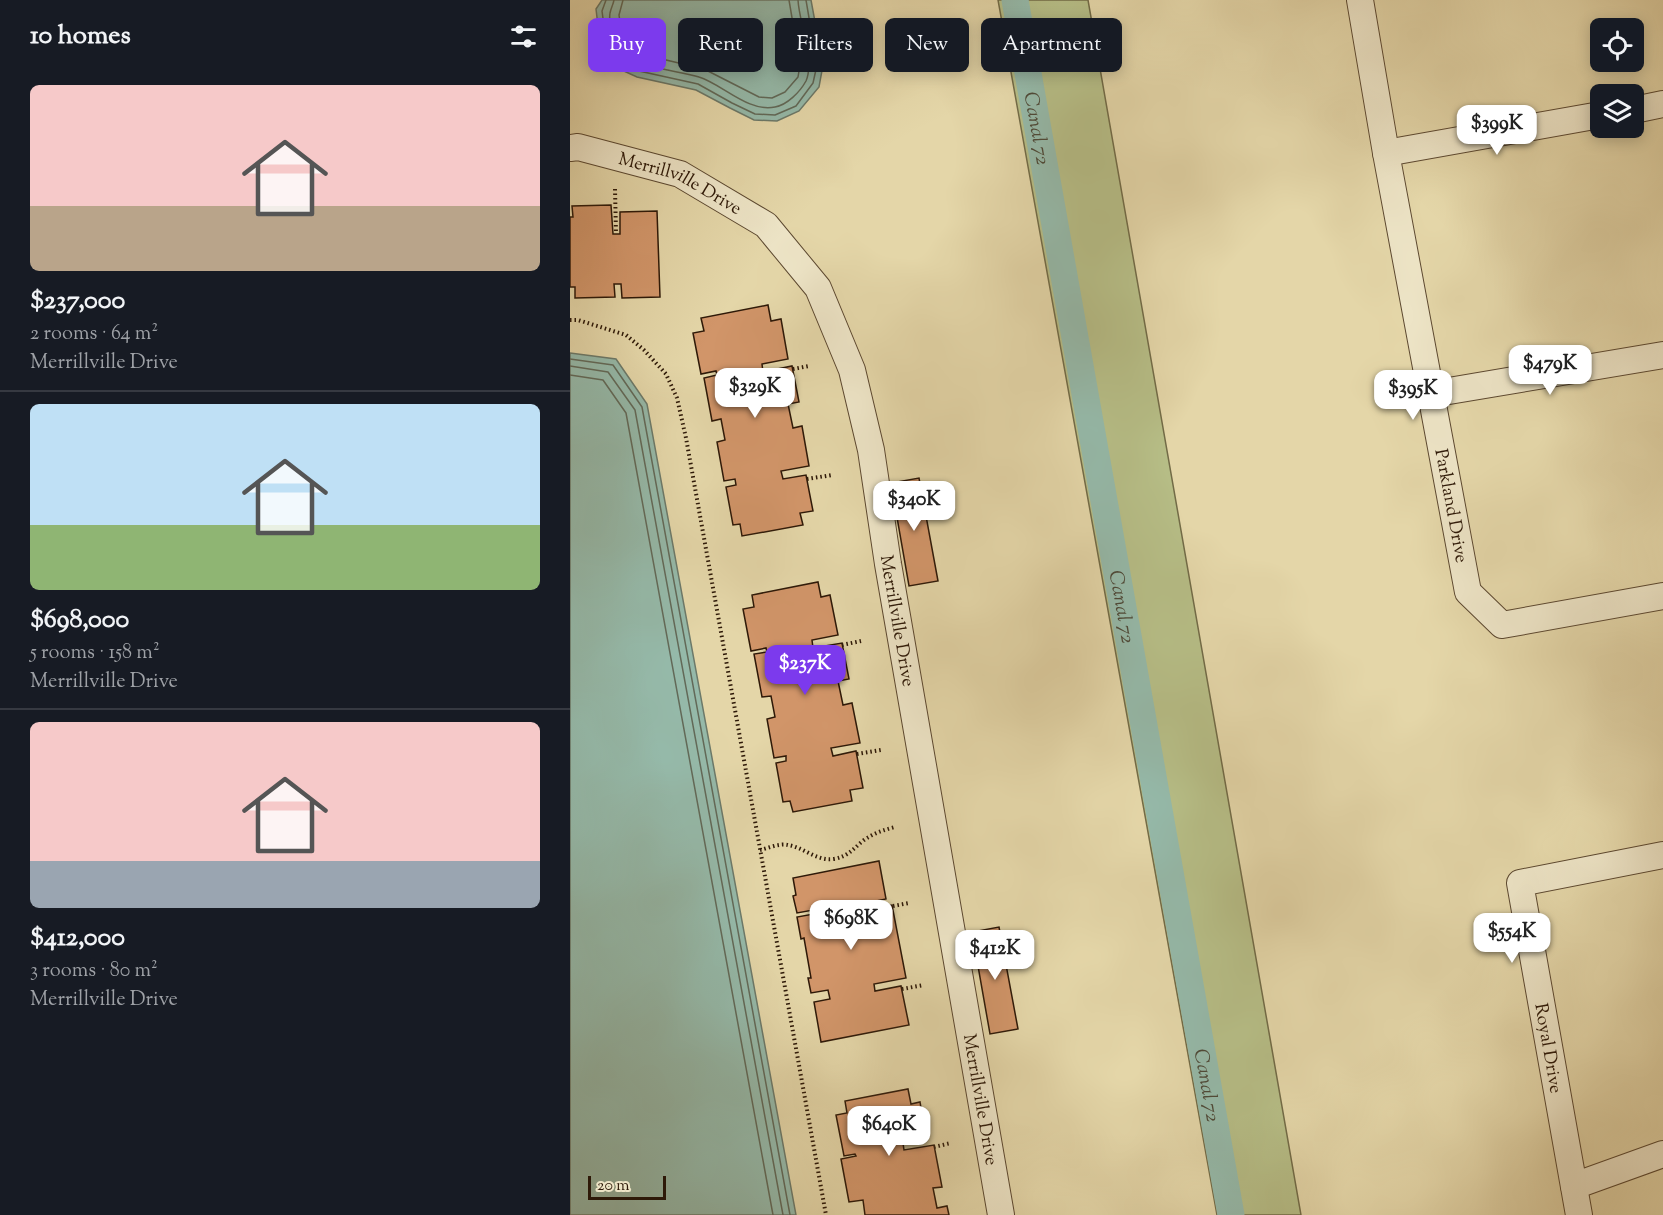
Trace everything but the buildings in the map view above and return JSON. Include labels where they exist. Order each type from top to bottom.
[{"type":"street","name":"Parkland Drive","points":[[1360,0],[1386,153],[1468,592],[1502,625],[1663,596]]},
{"type":"street","points":[[1644,108],[1663,104]]},
{"type":"street","points":[[1386,153],[1590,117]]},
{"type":"street","name":"Merrillville Drive","points":[[570,148],[578,147],[680,174],[766,225],[818,288],[852,370],[871,450],[888,564],[1001,1215]]},
{"type":"street","points":[[1431,394],[1663,355]]},
{"type":"street","name":"Royal Drive","points":[[1579,1215],[1520,883],[1663,855]]},
{"type":"street","points":[[1574,1186],[1663,1154]]},
{"type":"path","points":[[615,189],[616,234]]},
{"type":"path","points":[[570,320],[578,320],[626,335],[644,350],[666,374],[677,398],[826,1215]]},
{"type":"path","points":[[793,369],[809,366]]},
{"type":"path","points":[[807,479],[832,475]]},
{"type":"path","points":[[842,645],[861,641]]},
{"type":"path","points":[[857,754],[881,750]]},
{"type":"path","points":[[760,850],[787,844],[823,858],[833,859],[856,849],[864,840],[879,831],[895,827]]},
{"type":"path","points":[[893,906],[909,903]]},
{"type":"path","points":[[902,989],[924,985]]},
{"type":"path","points":[[934,1147],[951,1143]]},
{"type":"green space","points":[[998,0],[1088,0],[1091,18],[1001,18]]},
{"type":"green space","points":[[1011,72],[1101,72],[1301,1215],[1217,1215]]},
{"type":"water","points":[[602,0],[811,0],[814,18],[775,18],[775,72],[822,72],[819,87],[799,111],[777,121],[754,120],[696,90],[637,77],[626,72],[666,72],[666,18],[597,18],[596,9]]},
{"type":"water","points":[[570,353],[616,359],[647,404],[796,1215],[570,1215]]},
{"type":"waterway","name":"Canal 72","points":[[1015,0],[1231,1215]]}]
